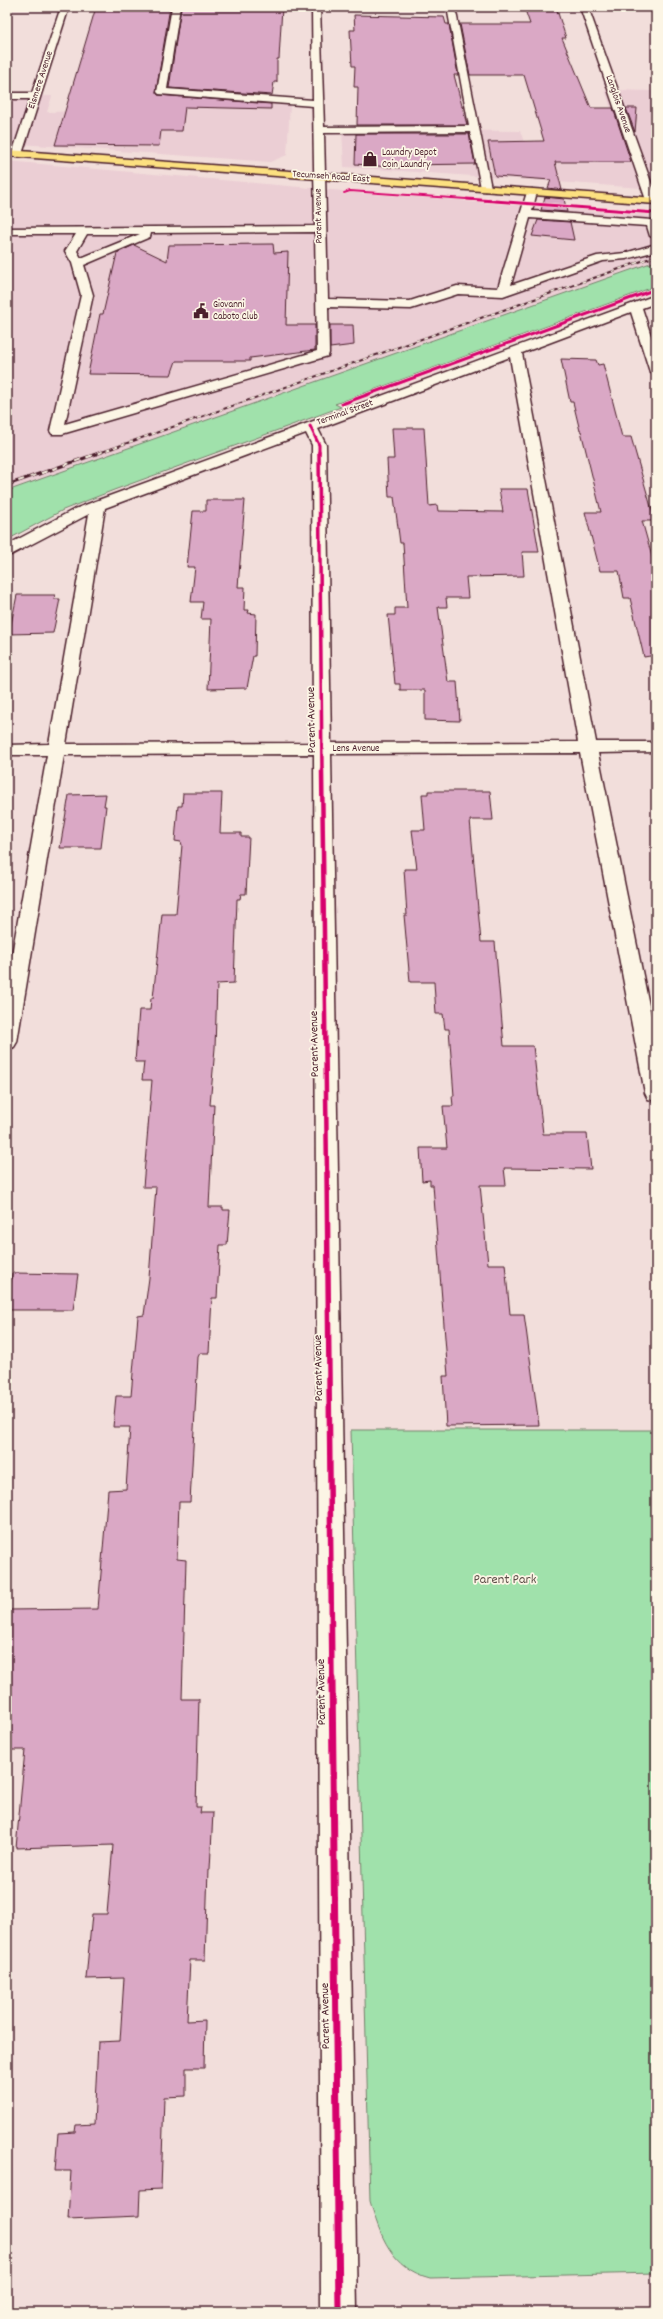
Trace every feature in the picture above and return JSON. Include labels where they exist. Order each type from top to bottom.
[{"type":"main road","name":"Tecumseh Road East","points":[[12,153],[654,201]]},
{"type":"street","name":"Elsmere Avenue","points":[[12,153],[36,96],[65,7]]},
{"type":"street","points":[[176,7],[162,92],[317,103]]},
{"type":"street","name":"Parent Avenue","points":[[78,263],[87,295],[57,431],[323,353],[318,176],[316,7]]},
{"type":"street","points":[[451,7],[476,129],[486,188]]},
{"type":"street","name":"Langlois Avenue","points":[[584,7],[654,201]]},
{"type":"street","points":[[7,96],[36,96]]},
{"type":"street","points":[[318,130],[476,129]]},
{"type":"street","points":[[503,292],[532,192]]},
{"type":"street","points":[[526,214],[652,223],[656,236]]},
{"type":"street","points":[[7,231],[320,229]]},
{"type":"street","points":[[83,231],[70,251],[78,263],[156,230]]},
{"type":"street","points":[[322,303],[411,305],[457,290],[503,292],[601,258],[626,256],[656,246]]},
{"type":"street","name":"Terminal Street","points":[[11,548],[80,512],[98,505],[656,299]]},
{"type":"street","points":[[636,307],[656,372]]},
{"type":"street","points":[[515,351],[588,747],[656,1093]]},
{"type":"street","name":"Parent Avenue","points":[[310,426],[319,445],[339,2312]]},
{"type":"street","points":[[7,1042],[98,505]]},
{"type":"street","name":"Lens Avenue","points":[[7,750],[656,747]]},
{"type":"shaded area","points":[[605,90],[656,91],[656,189],[344,167],[342,129],[520,131],[527,150],[624,151]]},
{"type":"shaded area","points":[[7,96],[52,96],[47,112],[164,109],[166,96],[290,105],[287,155],[270,162],[7,143]]},
{"type":"shaded area","points":[[7,161],[344,191],[359,190],[656,211],[656,261],[7,491]]},
{"type":"green space","points":[[656,261],[656,286],[335,404],[341,407],[114,490],[63,510],[7,540],[7,491]]},
{"type":"green space","name":"Parent Park","points":[[351,1430],[656,1430],[656,2273],[430,2278],[406,2267],[397,2258],[383,2238],[378,2226],[370,2201]]},
{"type":"building","points":[[96,7],[170,7],[156,92],[158,95],[271,104],[271,109],[185,107],[182,131],[161,131],[159,146],[55,145]]},
{"type":"building","points":[[181,7],[282,7],[279,59],[277,59],[277,82],[274,82],[272,95],[169,88]]},
{"type":"building","points":[[524,7],[556,7],[566,38],[562,38],[591,108],[613,108],[631,162],[555,162],[562,190],[548,188],[551,180],[495,176],[488,142],[544,141],[524,75],[470,75],[460,24],[530,24]]},
{"type":"building","points":[[354,15],[444,17],[446,24],[449,24],[458,75],[454,75],[467,125],[357,125],[358,87],[354,87],[355,66],[352,66],[350,30],[355,30]]},
{"type":"building","points":[[626,108],[637,108],[635,132]]},
{"type":"building","points":[[356,134],[469,134],[475,164],[400,165],[400,168],[355,164]]},
{"type":"building","points":[[545,197],[564,199],[567,212],[541,210]]},
{"type":"building","points":[[538,220],[570,222],[574,240],[532,236]]},
{"type":"building","name":"Giovanni Caboto Club","points":[[273,244],[274,253],[288,252],[286,325],[315,325],[315,350],[250,358],[250,361],[176,361],[171,375],[88,374],[100,314],[103,314],[117,253],[134,245],[167,261],[169,245]]},
{"type":"building","points":[[330,325],[353,325],[354,345],[330,348]]},
{"type":"building","points":[[561,359],[596,360],[598,365],[603,364],[622,437],[631,437],[655,521],[642,521],[656,571],[656,655],[644,657],[630,598],[624,598],[619,571],[600,571],[585,512],[601,512],[573,402],[570,402]]},
{"type":"building","points":[[392,428],[424,428],[429,506],[437,505],[438,511],[503,512],[499,489],[528,489],[539,552],[522,552],[524,576],[466,577],[468,598],[446,598],[447,607],[438,607],[448,682],[457,682],[460,721],[425,720],[425,690],[400,690],[400,684],[395,684],[388,615],[395,615],[395,608],[407,608],[403,543],[400,543],[394,497],[389,497],[387,459],[394,459]]},
{"type":"building","points":[[206,500],[245,500],[238,587],[245,587],[244,610],[249,610],[248,613],[256,614],[255,656],[253,656],[247,688],[208,689],[211,619],[201,619],[203,602],[191,602],[195,567],[187,567],[193,511],[206,511]]},
{"type":"building","points":[[17,595],[55,595],[54,599],[60,599],[53,633],[9,634]]},
{"type":"building","points":[[428,791],[490,791],[493,820],[470,820],[481,942],[495,942],[504,1046],[533,1046],[543,1134],[587,1134],[591,1169],[504,1168],[506,1185],[480,1185],[488,1264],[505,1264],[510,1314],[524,1314],[539,1425],[446,1426],[443,1376],[448,1376],[433,1185],[430,1185],[430,1180],[422,1181],[420,1148],[447,1148],[443,1106],[453,1106],[452,1096],[454,1096],[449,1029],[445,1029],[443,1014],[436,1014],[434,982],[410,982],[404,915],[407,915],[404,869],[417,869],[412,830],[425,830],[422,794],[428,794]]},
{"type":"building","points":[[183,793],[222,793],[220,833],[241,833],[241,837],[249,837],[246,894],[241,894],[240,899],[237,899],[234,983],[217,984],[215,1048],[210,1105],[214,1105],[209,1207],[223,1207],[223,1210],[230,1210],[227,1245],[220,1245],[217,1298],[212,1298],[209,1353],[200,1353],[198,1357],[190,1502],[179,1502],[177,1559],[186,1560],[182,1699],[199,1699],[196,1807],[201,1807],[200,1813],[213,1813],[210,1869],[208,1869],[205,1960],[190,1960],[187,2021],[205,2020],[204,2068],[186,2068],[186,2096],[164,2097],[161,2189],[140,2190],[139,2216],[68,2219],[71,2171],[55,2171],[58,2133],[75,2132],[76,2125],[94,2124],[98,2042],[120,2041],[124,1978],[86,1979],[92,1914],[107,1914],[113,1845],[16,1848],[25,1750],[7,1750],[7,1610],[98,1609],[108,1490],[126,1489],[130,1427],[113,1427],[116,1396],[131,1396],[138,1316],[144,1315],[149,1278],[156,1187],[143,1187],[152,1080],[142,1080],[144,1062],[135,1062],[139,1010],[150,1010],[151,998],[153,998],[162,914],[176,914],[182,845],[181,842],[175,841],[178,806],[182,806]]},
{"type":"building","points":[[106,794],[101,848],[60,848],[69,795]]},
{"type":"building","points":[[12,1273],[78,1274],[73,1310],[7,1310]]},
{"type":"railway","points":[[99,453],[656,256]]},
{"type":"railway","points":[[7,485],[102,452]]},
{"type":"cycle path","points":[[344,193],[350,191],[656,213]]},
{"type":"cycle path","points":[[342,404],[656,289]]},
{"type":"cycle path","points":[[310,426],[319,445],[339,2312]]},
{"type":"place","name":"Laundry Depot Coin Laundry","points":[[370,159]]},
{"type":"place","name":"Giovanni Caboto Club","points":[[201,311]]}]
